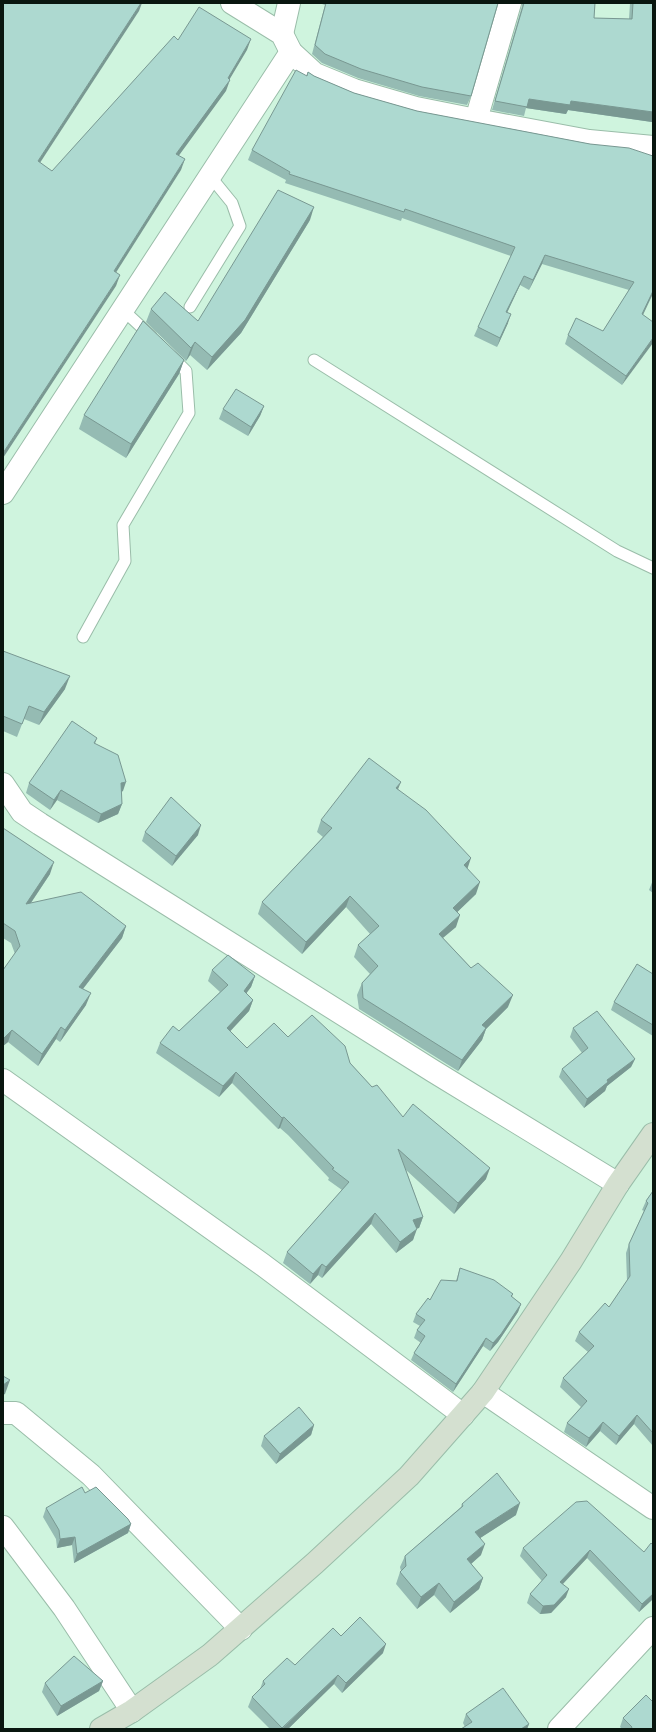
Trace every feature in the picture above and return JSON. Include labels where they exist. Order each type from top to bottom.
[{"type":"main road","points":[[102,1729],[132,1711],[210,1655],[315,1563],[409,1476],[484,1392],[571,1261],[618,1184],[653,1134]]},
{"type":"street","points":[[232,3],[286,43],[314,74],[354,90],[416,108],[476,120],[589,141],[653,147]]},
{"type":"street","points":[[3,493],[210,176],[286,43],[289,3]]},
{"type":"street","points":[[476,120],[510,3]]},
{"type":"street","points":[[3,784],[22,812],[40,824],[426,1067],[618,1184]]},
{"type":"street","points":[[3,1080],[263,1264],[463,1415]]},
{"type":"street","points":[[484,1392],[649,1499]]},
{"type":"street","points":[[3,1413],[16,1413],[91,1475],[241,1628]]},
{"type":"street","points":[[3,1527],[64,1608],[132,1711]]},
{"type":"street","points":[[559,1729],[653,1628]]},
{"type":"lane","points":[[190,307],[240,226],[232,203],[210,176]]},
{"type":"lane","points":[[83,637],[125,562],[123,525],[189,413],[186,371],[122,309]]},
{"type":"lane","points":[[314,360],[617,551],[653,568]]},
{"type":"building","points":[[3,3],[141,3],[38,161],[52,171],[174,36],[178,40],[199,7],[251,39],[228,78],[230,80],[176,154],[185,159],[114,271],[120,275],[3,453]]},
{"type":"building","points":[[326,3],[498,3],[471,96],[422,87],[361,69],[325,54],[315,45]]},
{"type":"building","points":[[524,3],[595,3],[594,18],[632,19],[633,3],[653,3],[653,112],[571,101],[570,105],[529,99],[527,107],[495,101]]},
{"type":"building","points":[[296,70],[307,76],[308,72],[354,93],[417,111],[590,144],[629,148],[653,156],[653,291],[642,314],[653,322],[653,338],[626,376],[568,335],[576,318],[603,331],[634,282],[545,255],[533,280],[524,276],[506,312],[511,314],[500,338],[478,327],[515,247],[405,209],[404,212],[289,174],[290,172],[252,150]]},
{"type":"building","points":[[278,190],[314,207],[245,320],[212,357],[195,342],[191,348],[151,309],[165,292],[198,321]]},
{"type":"building","points":[[143,321],[184,360],[131,444],[84,415]]},
{"type":"building","points":[[236,389],[264,406],[251,427],[223,409]]},
{"type":"building","points":[[3,651],[70,676],[44,712],[29,706],[22,724],[3,716]]},
{"type":"building","points":[[72,721],[97,738],[94,743],[118,755],[126,782],[121,783],[122,804],[101,814],[61,790],[54,800],[29,783]]},
{"type":"building","points":[[369,758],[401,782],[396,788],[426,810],[471,858],[464,865],[480,882],[453,908],[460,915],[439,934],[471,968],[478,963],[513,995],[482,1025],[486,1028],[462,1060],[363,998],[362,983],[378,966],[358,945],[379,926],[350,896],[306,942],[262,902],[332,828],[321,820]]},
{"type":"building","points":[[171,797],[201,825],[176,856],[145,832]]},
{"type":"building","points":[[3,828],[54,862],[26,904],[81,892],[126,926],[79,987],[91,993],[65,1030],[61,1027],[42,1054],[12,1030],[3,1039],[3,970],[20,946],[15,931],[3,923]]},
{"type":"building","points":[[228,955],[255,976],[244,991],[253,1000],[227,1028],[247,1048],[274,1023],[288,1037],[312,1015],[345,1046],[350,1063],[372,1087],[377,1085],[403,1117],[413,1104],[490,1168],[458,1203],[398,1149],[423,1217],[413,1220],[417,1229],[400,1242],[375,1213],[326,1267],[322,1264],[313,1274],[287,1252],[349,1182],[332,1169],[334,1168],[292,1125],[284,1117],[282,1118],[236,1072],[223,1086],[160,1043],[173,1026],[179,1031],[228,985],[212,970]]},
{"type":"building","points":[[637,964],[653,974],[653,1025],[614,1002]]},
{"type":"building","points":[[597,1011],[635,1059],[607,1080],[608,1082],[587,1099],[562,1069],[588,1048],[573,1028]]},
{"type":"building","points":[[653,1191],[653,1433],[637,1415],[619,1436],[603,1422],[589,1438],[567,1423],[587,1401],[563,1378],[594,1346],[579,1332],[605,1303],[609,1307],[630,1276],[629,1244],[648,1203],[646,1201]]},
{"type":"building","points":[[460,1268],[494,1280],[513,1294],[511,1296],[521,1304],[501,1334],[493,1343],[486,1338],[456,1384],[414,1353],[425,1336],[417,1330],[425,1320],[416,1314],[428,1298],[430,1300],[441,1280],[457,1281]]},
{"type":"building","points":[[3,1376],[10,1380],[3,1385]]},
{"type":"building","points":[[299,1407],[314,1425],[280,1454],[264,1436]]},
{"type":"building","points":[[497,1473],[520,1503],[475,1532],[485,1544],[467,1559],[483,1578],[454,1602],[439,1583],[421,1597],[400,1572],[406,1566],[405,1556],[463,1506],[462,1504]]},
{"type":"building","points":[[82,1487],[85,1493],[96,1487],[128,1519],[131,1524],[77,1554],[75,1537],[60,1539],[59,1530],[46,1508]]},
{"type":"building","points":[[587,1501],[644,1552],[651,1543],[653,1545],[653,1594],[642,1604],[590,1550],[560,1582],[569,1589],[554,1605],[543,1606],[530,1594],[547,1575],[523,1548],[576,1502]]},
{"type":"building","points":[[360,1617],[386,1644],[346,1683],[338,1675],[282,1728],[252,1697],[265,1684],[263,1681],[287,1658],[295,1665],[333,1628],[341,1636]]},
{"type":"building","points":[[74,1656],[103,1681],[61,1706],[45,1683]]},
{"type":"building","points":[[503,1688],[529,1724],[521,1729],[461,1729],[472,1722],[466,1714]]},
{"type":"building","points":[[646,1695],[653,1702],[653,1729],[631,1729],[632,1727],[623,1718]]}]
